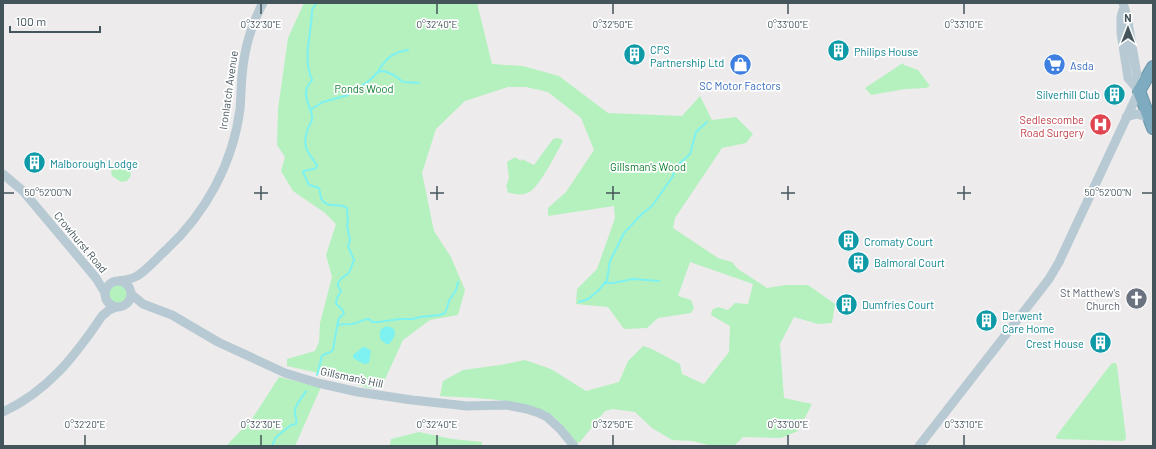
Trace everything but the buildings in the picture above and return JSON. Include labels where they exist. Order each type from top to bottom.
[{"type":"highway","points":[[1151,123],[1139,91],[1153,67]]},
{"type":"street","name":"Ironlatch Avenue","points":[[116,281],[137,276],[186,231],[211,195],[222,173],[237,127],[240,108],[242,74],[249,36],[263,3]]},
{"type":"street","points":[[919,446],[1049,279],[1072,236],[1139,91],[1127,16],[1123,6]]},
{"type":"street","points":[[1126,117],[1137,114],[1151,123]]},
{"type":"street","name":"Crowhurst Road","points":[[3,174],[23,191],[96,278],[105,296]]},
{"type":"street","points":[[102,316],[109,310],[120,306],[129,300],[130,292],[137,276]]},
{"type":"street","points":[[96,278],[106,282],[116,281],[126,284],[130,292]]},
{"type":"street","points":[[3,412],[21,404],[67,365],[102,316],[106,307],[105,296],[107,286],[116,281]]},
{"type":"street","name":"Gillsman's Hill","points":[[130,292],[143,304],[172,315],[218,342],[285,373],[318,383],[358,392],[466,406],[506,405],[527,409],[539,413],[547,418],[560,429],[572,445]]},
{"type":"street","points":[[105,296],[110,304],[120,306],[143,304]]},
{"type":"green space","points":[[304,3],[477,3],[492,64],[523,66],[559,76],[608,113],[682,116],[700,96],[712,120],[736,117],[753,134],[746,143],[722,148],[675,218],[673,228],[718,258],[732,262],[738,269],[767,288],[785,285],[808,285],[835,304],[832,323],[818,324],[794,317],[780,344],[784,398],[812,404],[798,431],[781,438],[743,437],[734,446],[712,446],[692,441],[672,440],[652,428],[635,412],[613,409],[605,411],[580,442],[576,443],[556,419],[546,412],[533,407],[501,400],[440,396],[443,381],[463,370],[525,360],[551,369],[586,391],[619,382],[628,361],[643,346],[652,349],[680,364],[682,374],[704,384],[729,352],[730,326],[711,315],[712,310],[718,307],[728,310],[735,303],[748,304],[753,284],[690,262],[678,296],[691,300],[694,308],[691,313],[658,318],[647,328],[624,329],[608,307],[576,304],[577,289],[597,269],[615,218],[614,206],[548,216],[548,208],[566,192],[594,150],[581,118],[548,92],[526,87],[508,87],[465,101],[436,129],[422,173],[434,231],[451,257],[465,290],[458,315],[430,320],[403,340],[381,388],[368,388],[327,375],[287,366],[287,359],[315,351],[319,342],[320,323],[332,277],[326,255],[336,224],[325,213],[293,191],[281,171],[285,157],[277,145],[278,109],[288,38]]},
{"type":"green space","points":[[903,63],[904,65],[918,70],[930,86],[926,88],[905,89],[871,95],[865,88]]},
{"type":"green space","points":[[557,138],[563,141],[535,188],[528,193],[522,194],[507,192],[508,190],[506,187],[509,178],[507,162],[515,157],[521,161],[522,159],[534,165],[553,139]]},
{"type":"green space","points":[[115,163],[123,163],[130,170],[131,176],[127,181],[121,182],[112,176],[111,170]]},
{"type":"green space","points":[[118,284],[125,287],[128,294],[125,301],[118,304],[111,301],[108,294],[111,287]]},
{"type":"green space","points":[[1113,363],[1116,363],[1117,366],[1126,439],[1123,441],[1057,439],[1057,435]]},
{"type":"green space","points":[[279,377],[321,387],[295,446],[226,446],[252,419]]},
{"type":"green space","points":[[419,432],[452,439],[482,442],[482,446],[390,446],[391,439]]},
{"type":"water","points":[[386,326],[393,328],[395,332],[394,338],[389,344],[386,344],[380,339],[380,330]]},
{"type":"water","points":[[363,347],[371,351],[369,363],[364,364],[353,358],[353,355]]},
{"type":"waterway","points":[[316,3],[312,10],[308,45],[308,63],[312,80],[306,91],[312,121],[306,134],[305,144],[308,152],[317,165],[316,168],[303,172],[309,185],[319,188],[321,198],[326,204],[344,206],[347,208],[347,226],[350,240],[348,246],[354,260],[349,273],[338,283],[341,291],[336,303],[343,310],[344,314],[338,321],[333,350],[322,356],[317,375]]},
{"type":"waterway","points":[[378,72],[384,63],[394,54],[408,50]]},
{"type":"waterway","points":[[310,110],[323,102],[348,95],[370,80],[378,72],[384,71],[394,75],[403,82],[419,83]]},
{"type":"waterway","points":[[579,302],[588,299],[598,291],[607,280],[610,261],[624,233],[652,206],[673,176],[674,170],[690,154],[696,132],[707,122]]},
{"type":"waterway","points":[[605,283],[633,279],[659,281]]},
{"type":"waterway","points":[[338,325],[354,323],[367,319],[372,322],[379,322],[440,315],[445,313],[449,301],[456,290],[458,282]]},
{"type":"waterway","points":[[272,446],[276,437],[291,425],[296,424],[295,408],[306,391]]},
{"type":"place","name":"Philips House","points":[[839,51]]},
{"type":"place","name":"CPS Partnership Ltd","points":[[634,55]]},
{"type":"place","name":"SC Motor Factors","points":[[740,65]]},
{"type":"place","name":"Asda","points":[[1054,65]]},
{"type":"place","name":"Silverhill Club","points":[[1115,94]]},
{"type":"place","name":"Sedlescombe Road Surgery","points":[[1100,125]]},
{"type":"place","name":"Malborough Lodge","points":[[34,163]]},
{"type":"place","name":"Cromaty Court","points":[[849,241]]},
{"type":"place","name":"Balmoral Court","points":[[859,262]]},
{"type":"place","name":"St Matthew's Church","points":[[1136,298]]},
{"type":"place","name":"Dumfries Court","points":[[846,304]]},
{"type":"place","name":"Derwent Care Home","points":[[987,321]]},
{"type":"place","name":"Crest House","points":[[1100,343]]},
{"type":"park label","name":"Ponds Wood","points":[[364,88]]},
{"type":"park label","name":"Gillsman's Wood","points":[[648,166]]}]
